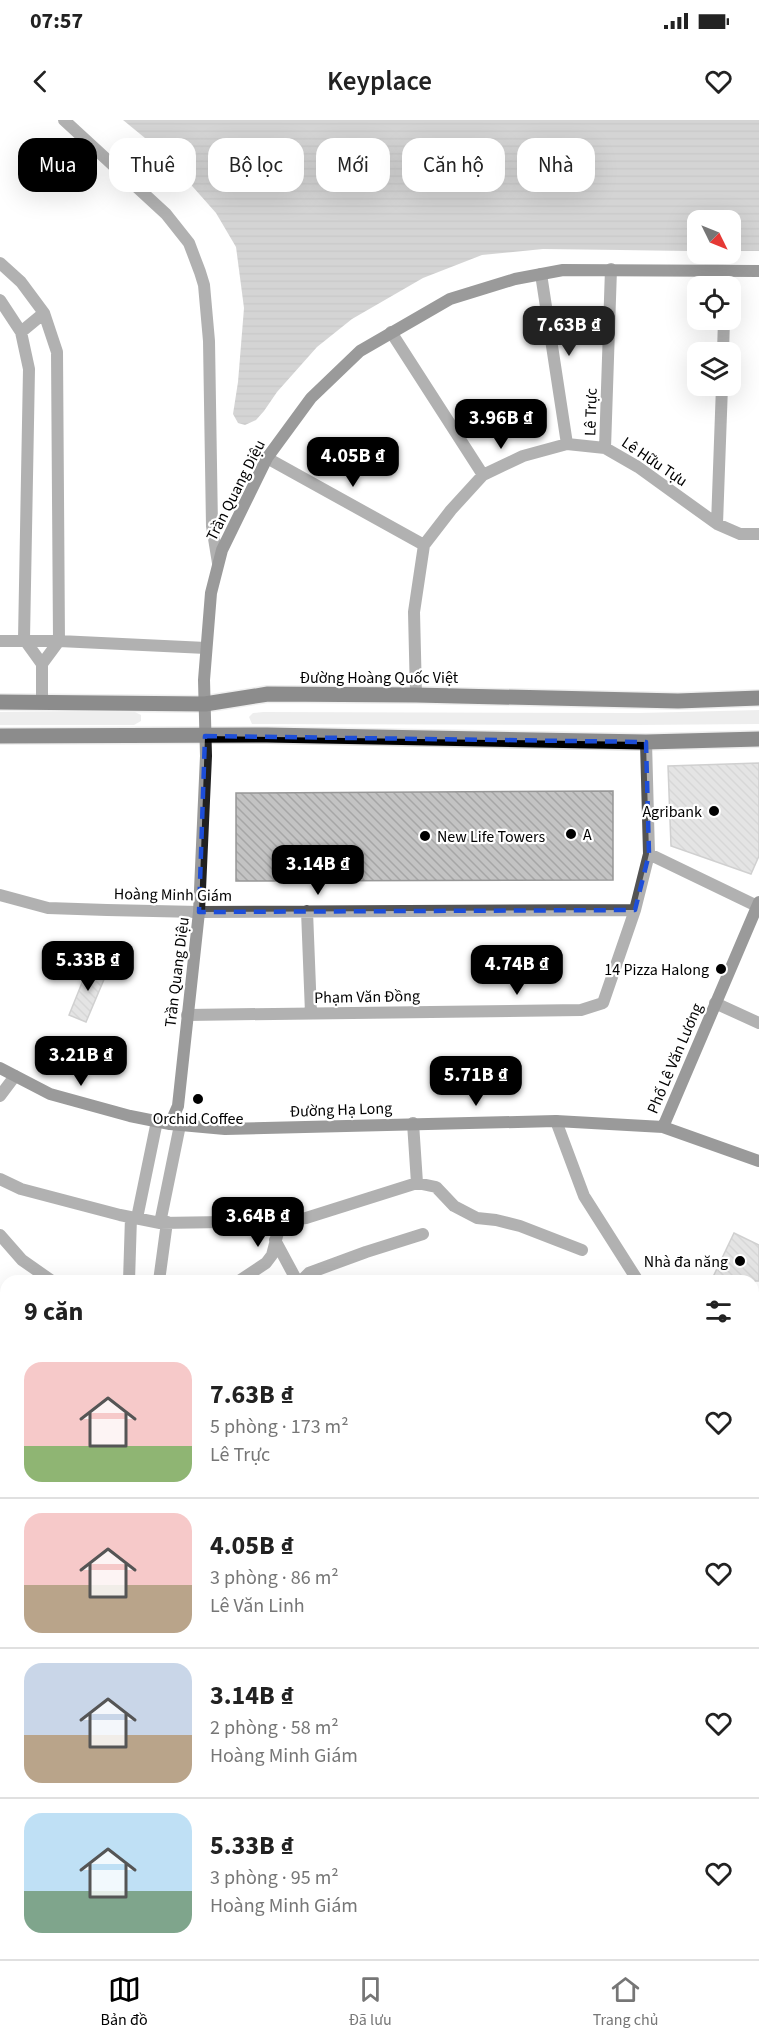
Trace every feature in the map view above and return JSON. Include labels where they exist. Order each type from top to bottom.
[{"type":"main road","name":"Đường Hoàng Quốc Việt","points":[[0,702],[205,704],[268,694],[678,701],[759,698]]},
{"type":"main road","points":[[0,736],[206,736],[646,742],[759,739]]},
{"type":"street","points":[[64,120],[166,214],[189,243],[200,272],[204,285],[209,341],[212,526],[218,563]]},
{"type":"street","points":[[0,263],[21,282],[44,313],[57,352],[59,641],[42,664]]},
{"type":"street","name":"Lê Trực","points":[[605,448],[611,269]]},
{"type":"street","name":"Trần Quang Diệu","points":[[175,1124],[199,912],[206,736],[206,648],[211,593],[226,540],[267,458],[311,398],[360,351],[450,299],[515,279],[563,270],[759,271]]},
{"type":"street","points":[[725,271],[725,276]]},
{"type":"street","points":[[542,274],[567,444]]},
{"type":"street","points":[[0,300],[21,332],[29,369],[24,639],[42,664],[42,702]]},
{"type":"street","points":[[21,332],[44,313]]},
{"type":"street","points":[[391,332],[483,475]]},
{"type":"street","points":[[717,524],[722,396]]},
{"type":"street","name":"Lê Hữu Tựu","points":[[416,695],[414,612],[424,545],[451,510],[483,475],[523,456],[567,444],[605,448],[638,467],[717,524],[740,534],[759,534]]},
{"type":"street","points":[[267,458],[424,545]]},
{"type":"street","points":[[0,641],[24,639],[206,648]]},
{"type":"street","name":"Phạm Văn Đồng","points":[[187,1015],[580,1010],[603,1003],[635,910],[649,854],[646,742]]},
{"type":"street","points":[[649,854],[758,905]]},
{"type":"street","name":"Hoàng Minh Giám","points":[[0,895],[48,908],[199,912],[635,910]]},
{"type":"street","name":"Phố Lê Văn Lương","points":[[663,1127],[758,905]]},
{"type":"street","points":[[308,911],[311,1013]]},
{"type":"street","points":[[715,1003],[759,1023]]},
{"type":"street","name":"Đường Hạ Long","points":[[0,1068],[50,1094],[130,1116],[175,1124],[225,1129],[556,1120],[663,1127],[759,1161]]},
{"type":"street","points":[[0,1096],[15,1076]]},
{"type":"street","points":[[556,1120],[584,1196],[634,1275]]},
{"type":"street","points":[[129,1275],[134,1218],[157,1121]]},
{"type":"street","points":[[413,1123],[417,1183]]},
{"type":"street","points":[[160,1275],[175,1124]]},
{"type":"street","points":[[0,1179],[21,1190],[134,1218],[164,1222],[281,1221],[306,1218],[417,1183],[436,1187],[454,1206],[477,1218],[520,1226],[582,1250]]},
{"type":"street","points":[[248,1275],[266,1263],[272,1255],[281,1221]]},
{"type":"street","points":[[306,1275],[366,1252],[423,1234]]},
{"type":"street","points":[[0,1235],[22,1260],[43,1275]]},
{"type":"street","points":[[275,1240],[295,1275]]},
{"type":"highlighted area","points":[[205,736],[646,742],[649,854],[635,910],[199,912]]},
{"type":"shaded area","points":[[123,120],[759,120],[759,251],[741,251],[741,210],[687,210],[687,251],[543,249],[482,255],[423,278],[352,319],[317,347],[277,392],[256,420],[245,425],[238,423],[233,414],[244,308],[236,247],[216,213],[196,190],[196,138],[145,138]]},
{"type":"shaded area","points":[[759,710],[759,724],[252,724],[249,717],[253,713],[263,712],[639,713]]},
{"type":"shaded area","points":[[133,711],[141,715],[141,721],[134,725],[0,725],[0,712]]},
{"type":"building","name":"Agribank","points":[[759,763],[759,856],[751,874],[671,846],[668,766]]},
{"type":"building","name":"New Life Towers","points":[[613,791],[613,880],[236,881],[236,793]]},
{"type":"building","points":[[90,963],[108,970],[86,1022],[69,1015]]},
{"type":"building","name":"Nhà đa năng","points":[[734,1233],[759,1245],[759,1275],[714,1275]]},
{"type":"place","name":"Agribank","points":[[714,811]]},
{"type":"place","name":"A","points":[[571,834]]},
{"type":"place","name":"New Life Towers","points":[[425,836]]},
{"type":"place","name":"14 Pizza Halong","points":[[721,969]]},
{"type":"place","name":"Orchid Coffee","points":[[198,1099]]},
{"type":"place","name":"Nhà đa năng","points":[[740,1261]]}]
